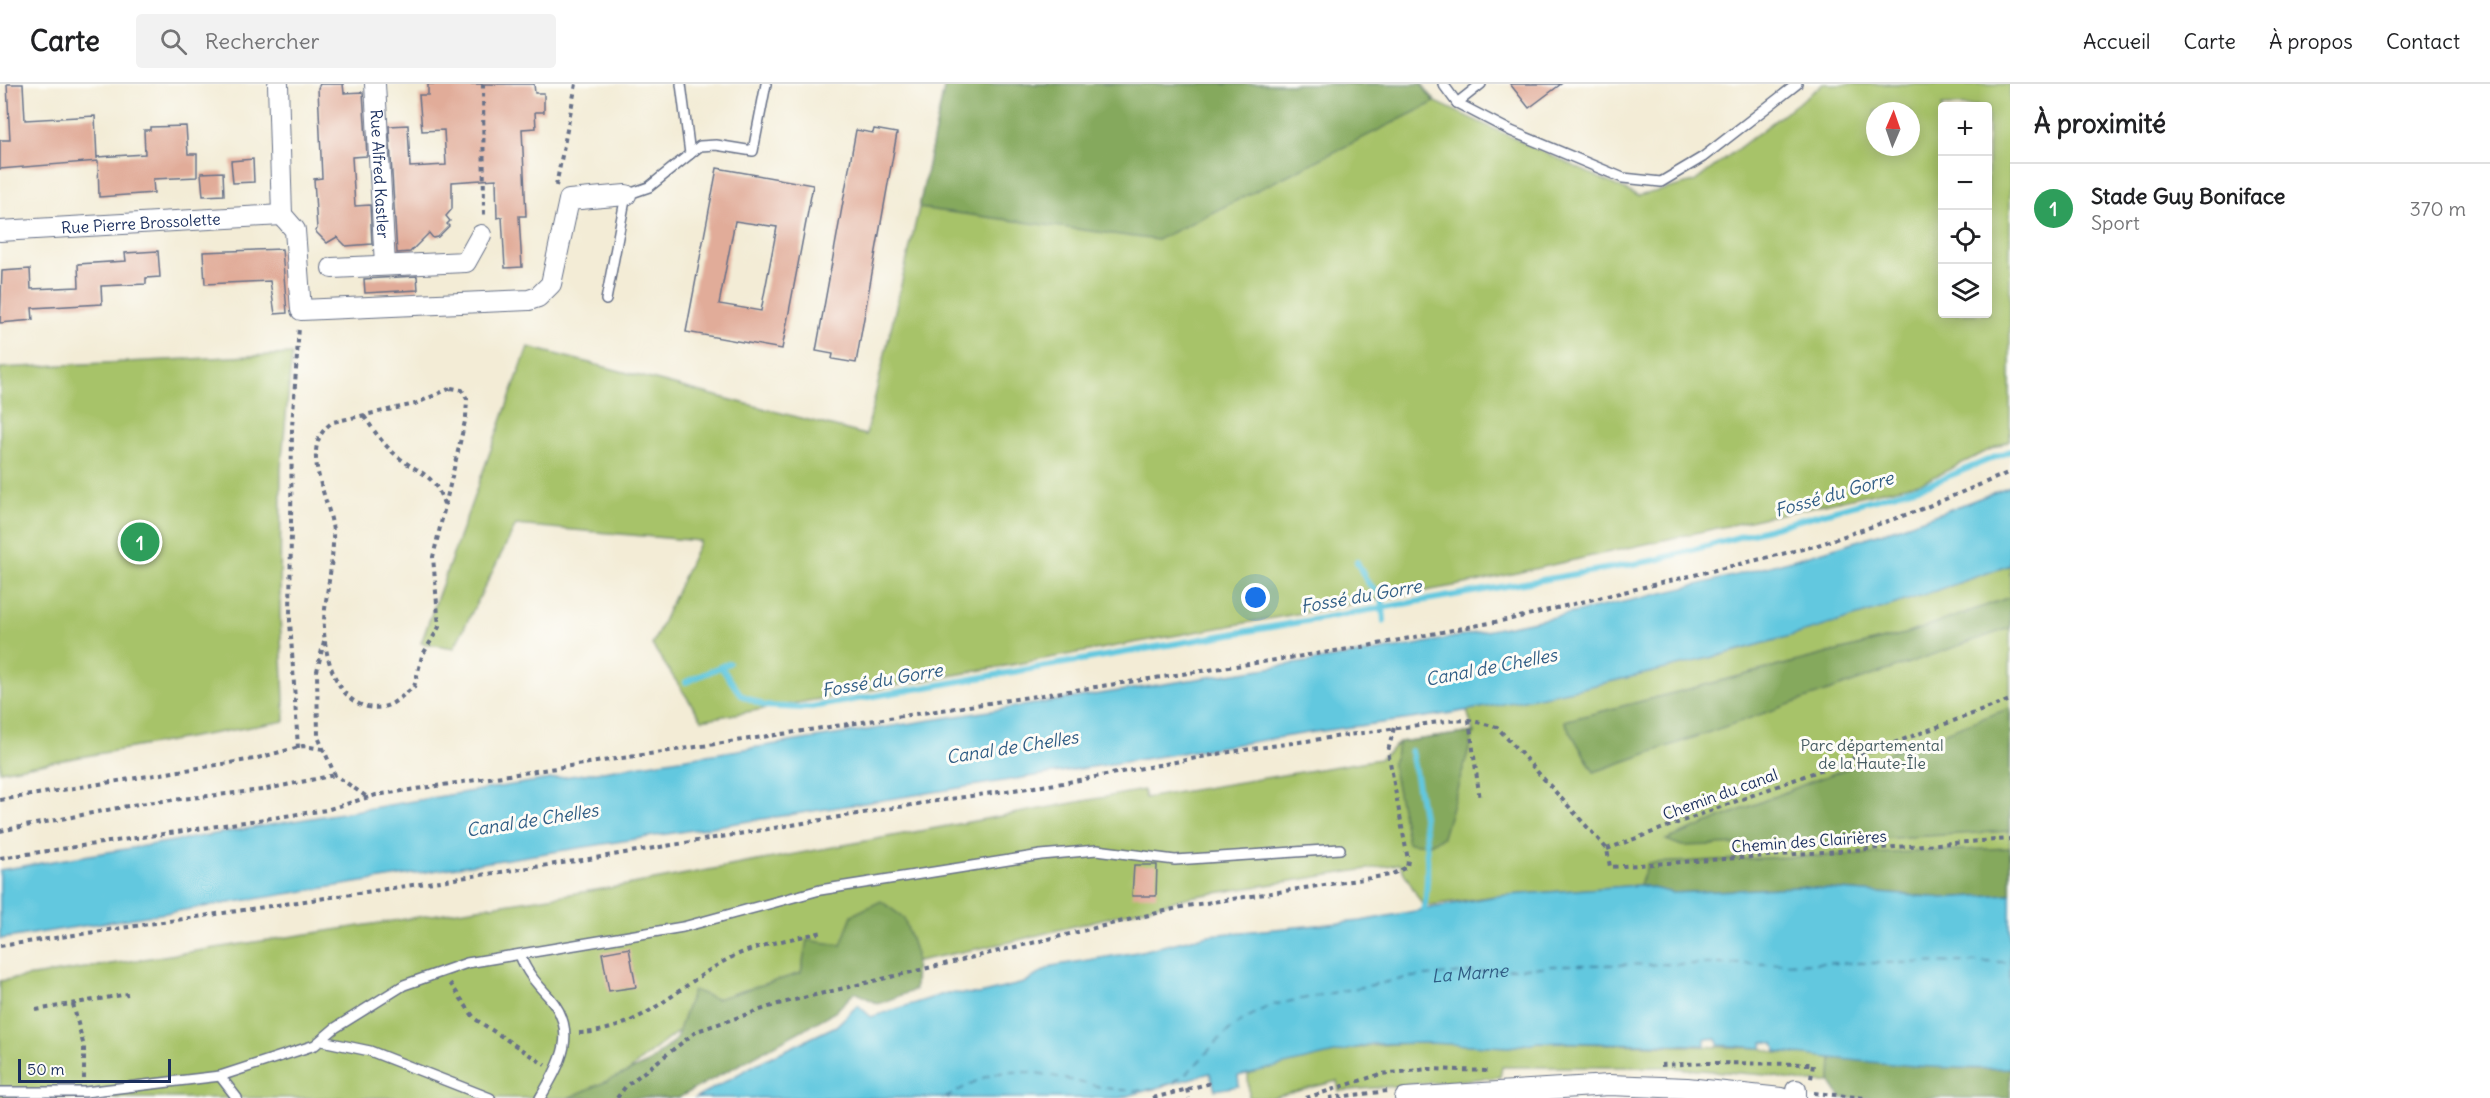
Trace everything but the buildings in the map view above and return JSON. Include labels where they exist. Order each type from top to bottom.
[{"type":"street","points":[[278,84],[282,215],[295,230],[301,310],[529,300],[538,297],[551,284],[569,200],[626,195]]},
{"type":"street","name":"Rue Alfred Kastler","points":[[375,84],[385,265]]},
{"type":"street","name":"Rue Pierre Brossolette","points":[[0,231],[282,215]]},
{"type":"street","points":[[332,268],[466,262],[481,235]]},
{"type":"street","points":[[1405,1098],[1581,1092],[1641,1085],[1796,1095]]},
{"type":"lane","points":[[681,84],[690,154]]},
{"type":"lane","points":[[606,300],[626,195],[650,187],[700,146],[716,145],[753,151],[766,84]]},
{"type":"lane","points":[[1443,84],[1457,103],[1511,131],[1623,178],[1661,182],[1703,157],[1797,84]]},
{"type":"lane","points":[[1457,103],[1481,84]]},
{"type":"lane","points":[[0,1092],[85,1095],[220,1076],[322,1041],[335,1028],[404,985],[444,969],[683,927],[738,913],[793,895],[1041,855],[1097,850],[1175,860],[1340,849]]},
{"type":"lane","points":[[520,955],[525,969],[563,1017],[566,1032],[556,1070],[540,1098]]},
{"type":"lane","points":[[322,1041],[370,1051],[490,1098]]},
{"type":"lane","points":[[220,1076],[237,1098]]},
{"type":"path","points":[[481,235],[484,220],[483,84]]},
{"type":"path","points":[[298,748],[300,735],[290,621],[292,427],[301,310]]},
{"type":"path","points":[[325,637],[335,677],[352,700],[364,706],[384,707],[414,687],[422,656],[439,627],[433,568],[444,504],[459,458],[466,417],[467,399],[462,390],[451,388],[415,404],[333,422],[322,431],[317,446],[320,480],[333,531],[325,637],[316,685],[318,737],[335,775],[367,797]]},
{"type":"path","points":[[364,416],[376,436],[395,454],[431,477],[444,504]]},
{"type":"path","points":[[0,858],[326,810],[367,797],[1362,647],[1511,619],[1815,546],[1917,511],[2010,472]]},
{"type":"path","name":"Chemin du canal","points":[[1607,849],[2010,700]]},
{"type":"path","points":[[1469,720],[1479,800]]},
{"type":"path","points":[[0,946],[589,859],[928,802],[1063,783],[1223,753],[1394,728],[1469,720],[1497,727],[1607,849]]},
{"type":"path","points":[[617,1098],[626,1086],[697,1031],[778,1004],[1186,906],[1390,875],[1407,867],[1408,860],[1388,751],[1394,728]]},
{"type":"path","points":[[0,800],[254,759],[303,746],[323,749]]},
{"type":"path","points":[[0,831],[138,804],[262,790],[335,775]]},
{"type":"path","name":"Chemin des Clairières","points":[[1607,849],[1610,867],[2010,839]]},
{"type":"path","points":[[566,1032],[585,1032],[632,1020],[649,1013],[728,959],[763,946],[823,932]]},
{"type":"path","points":[[444,969],[459,998],[475,1019],[526,1054],[556,1070]]},
{"type":"path","points":[[36,1010],[128,994]]},
{"type":"path","points":[[73,1004],[84,1047],[85,1095]]},
{"type":"path","points":[[1153,1098],[1210,1083]]},
{"type":"path","points":[[1187,1089],[1189,1098]]},
{"type":"path","points":[[1796,1095],[1867,1098]]},
{"type":"green space","points":[[945,84],[1422,84],[1436,102],[1638,196],[1694,182],[1823,84],[2010,84],[2010,440],[1923,482],[1476,582],[702,720],[652,645],[700,541],[516,525],[454,648],[421,643],[528,347],[866,435],[919,208]]},
{"type":"green space","points":[[945,84],[1421,84],[1435,102],[1157,240],[919,208]]},
{"type":"green space","points":[[292,354],[281,468],[280,616],[285,721],[0,771],[0,368]]},
{"type":"green space","name":"Parc départemental de la Haute-Île","points":[[2010,565],[2010,894],[1673,893],[1640,885],[1496,896],[1423,906],[1399,864],[1190,897],[1010,942],[844,976],[698,1016],[640,1061],[601,1098],[0,1098],[0,981],[616,887],[1143,790],[1145,798],[1380,759],[1400,742],[1473,732],[1467,710],[1604,681],[1809,629],[1944,588]]},
{"type":"green space","points":[[2010,597],[2010,628],[1594,772],[1564,721],[1908,633]]},
{"type":"green space","points":[[2010,708],[2010,831],[1844,841],[1682,846],[1666,840],[1813,781]]},
{"type":"green space","points":[[1474,732],[1443,837],[1428,845],[1408,843],[1392,763],[1400,742]]},
{"type":"green space","points":[[2010,848],[2010,894],[1944,898],[1800,887],[1673,893],[1640,885],[1648,863]]},
{"type":"green space","points":[[881,901],[904,918],[916,954],[915,990],[878,1004],[855,992],[835,1012],[678,1098],[568,1098],[648,1063],[676,1039],[693,990],[716,999],[801,973],[807,940],[841,945],[852,915]]},
{"type":"green space","points":[[1425,1042],[1509,1047],[1538,1042],[1761,1048],[1776,1053],[1803,1052],[1832,1058],[1831,1082],[1803,1082],[1766,1075],[1660,1067],[1502,1067],[1500,1077],[1339,1091],[1337,1081],[1270,1098],[1249,1098],[1248,1074],[1292,1061],[1335,1052],[1379,1045]]},
{"type":"green space","points":[[1832,1058],[1976,1069],[2010,1068],[2010,1098],[1841,1098],[1831,1082]]},
{"type":"water","name":"Canal de Chelles","points":[[2010,486],[2010,565],[1804,632],[1594,686],[1452,713],[1295,735],[0,939],[0,870],[467,792],[1410,646],[1638,599],[1789,561],[1864,539]]},
{"type":"water","name":"La Marne","points":[[1640,885],[1673,893],[1800,887],[1943,898],[2010,894],[2010,1068],[1952,1068],[1864,1061],[1777,1052],[1774,1043],[1763,1042],[1762,1048],[1718,1045],[1717,1039],[1705,1038],[1705,1045],[1538,1042],[1509,1047],[1429,1043],[1372,1044],[1238,1076],[1239,1086],[1215,1090],[1210,1073],[1120,1098],[696,1098],[758,1063],[836,1026],[858,1005],[871,1017],[947,993],[979,994],[1024,983],[1052,966],[1137,952],[1209,935],[1361,921],[1496,896]]},
{"type":"waterway","name":"Fossé du Gorre","points":[[721,667],[741,695],[765,706],[806,708],[1656,560],[1932,483],[2010,451]]},
{"type":"waterway","points":[[1357,562],[1367,582],[1382,596],[1384,621]]},
{"type":"waterway","points":[[686,682],[729,663]]},
{"type":"waterway","points":[[1411,751],[1423,813],[1427,853],[1423,916]]},
{"type":"ferry route","points":[[945,1098],[985,1077],[999,1073],[1019,1072],[1038,1073],[1114,1089],[1133,1091],[1153,1089],[1186,1074],[1230,1029],[1272,1005],[1412,977],[1566,965],[2010,962]]},
{"type":"place","name":"Stade Guy Boniface","points":[[140,542]]}]
